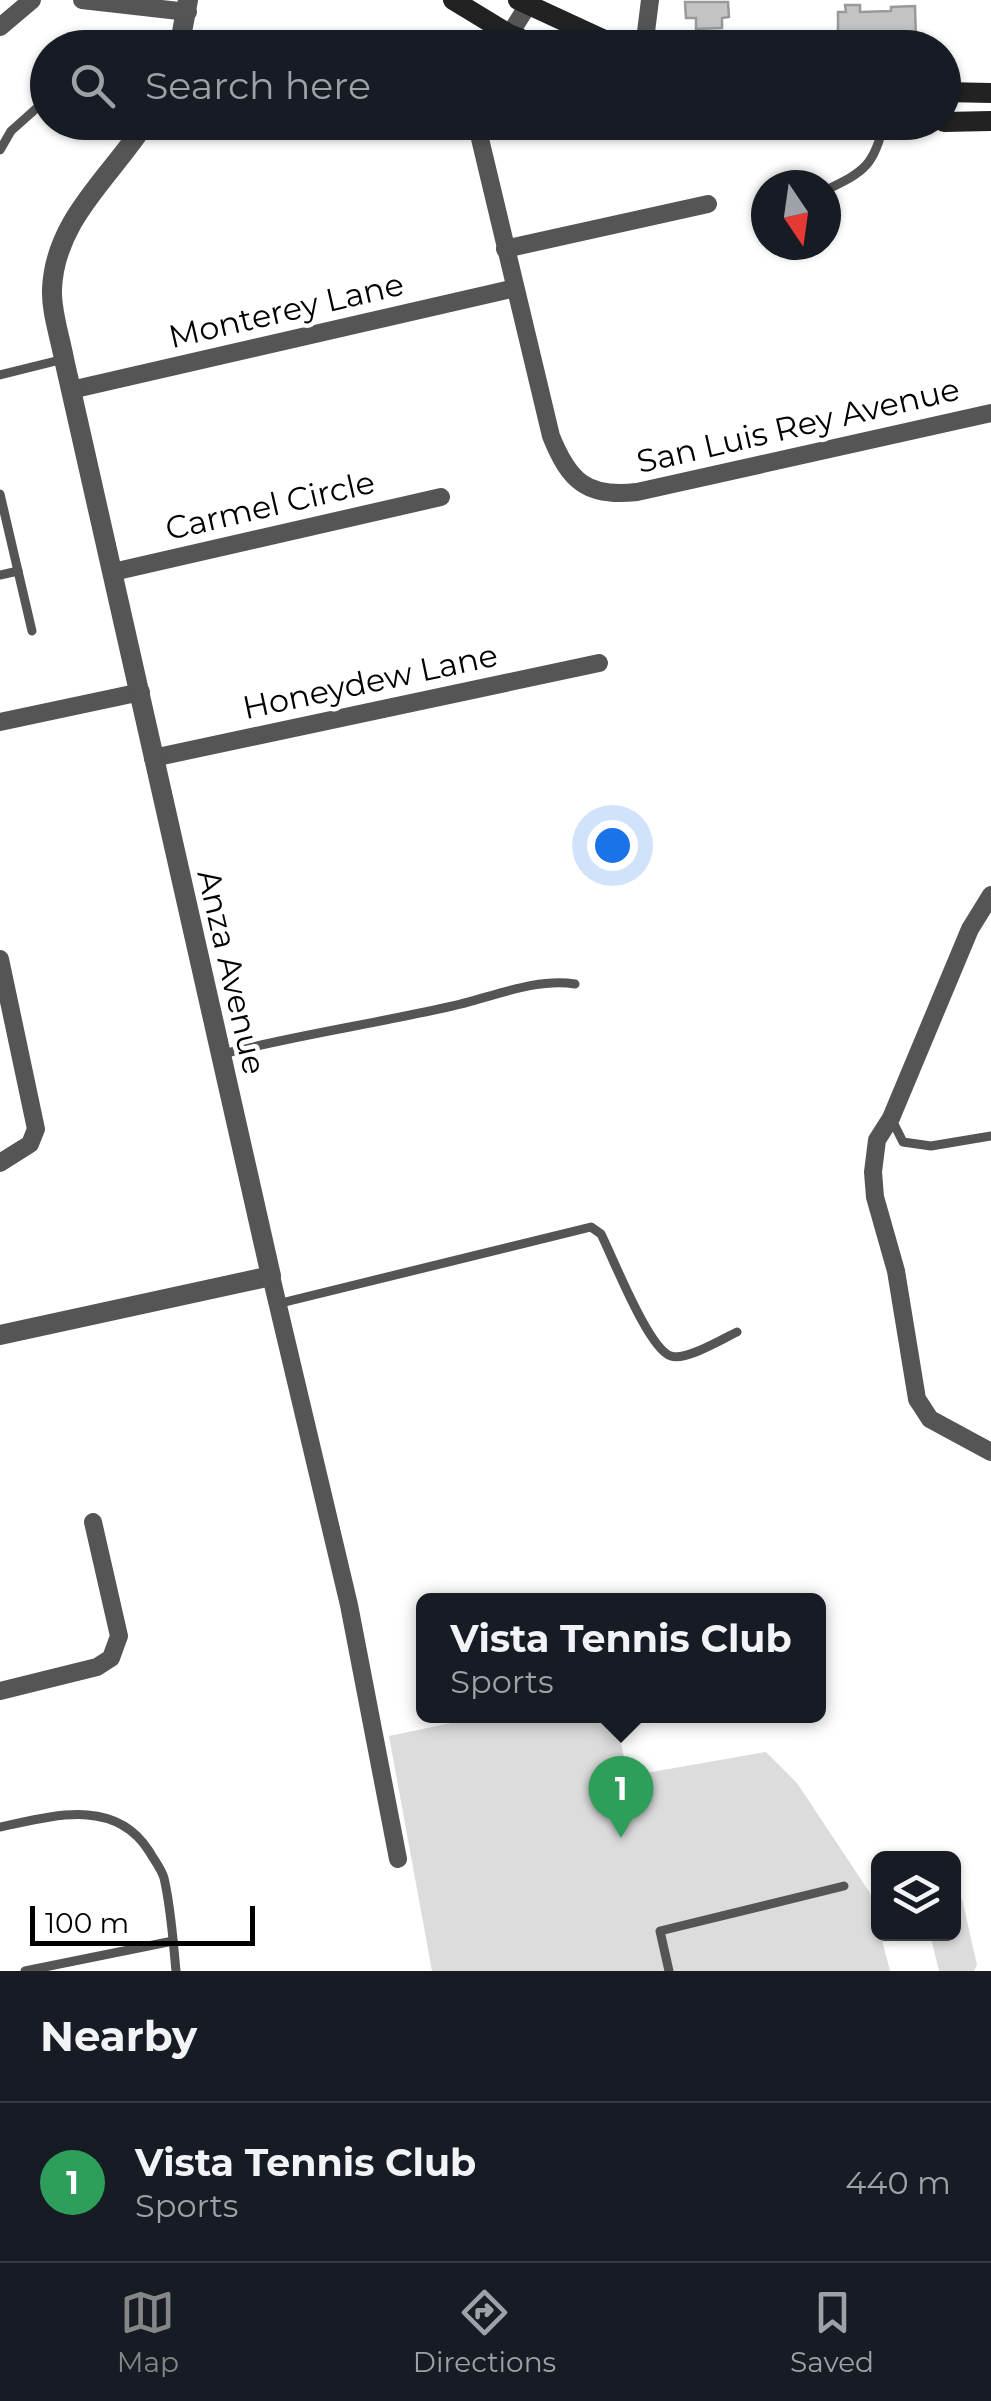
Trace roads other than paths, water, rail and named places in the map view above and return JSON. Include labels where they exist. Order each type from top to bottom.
[{"type":"main road","points":[[452,0],[491,30]]},
{"type":"main road","points":[[523,2],[583,30]]},
{"type":"main road","points":[[961,92],[991,92]]},
{"type":"main road","points":[[961,122],[991,121]]},
{"type":"street","points":[[0,27],[32,0]]},
{"type":"street","points":[[82,0],[188,6]]},
{"type":"street","points":[[646,30],[650,0]]},
{"type":"street","points":[[510,30],[523,2]]},
{"type":"street","name":"Anza Avenue","points":[[135,140],[81,205],[60,244],[52,291],[153,758],[348,1606],[398,1859]]},
{"type":"street","name":"San Luis Rey Avenue","points":[[480,140],[551,436],[568,472],[588,488],[612,495],[991,413]]},
{"type":"street","points":[[506,249],[708,204]]},
{"type":"street","name":"Monterey Lane","points":[[71,390],[515,288]]},
{"type":"street","name":"Carmel Circle","points":[[113,572],[441,497]]},
{"type":"street","name":"Honeydew Lane","points":[[153,758],[599,663]]},
{"type":"street","points":[[0,722],[141,692]]},
{"type":"street","points":[[991,894],[970,929],[891,1118],[877,1140],[873,1172],[896,1271],[917,1399],[930,1418],[991,1452]]},
{"type":"street","points":[[0,960],[36,1129],[30,1144],[2,1162]]},
{"type":"street","points":[[0,1335],[271,1276]]},
{"type":"street","points":[[0,1691],[97,1668],[111,1658],[119,1636],[92,1522]]},
{"type":"lane","points":[[0,150],[11,131],[30,114]]},
{"type":"lane","points":[[841,183],[874,161],[879,140]]},
{"type":"lane","points":[[0,374],[64,358]]},
{"type":"lane","points":[[0,494],[32,631]]},
{"type":"lane","points":[[0,575],[18,571]]},
{"type":"lane","points":[[220,1054],[534,986],[576,984]]},
{"type":"lane","points":[[891,1118],[903,1142],[918,1146],[991,1136]]},
{"type":"lane","points":[[278,1304],[592,1227],[602,1234],[654,1344],[671,1356],[686,1356],[737,1332]]},
{"type":"lane","points":[[0,1827],[58,1815],[103,1817],[124,1823],[141,1838],[163,1874],[176,1971]]},
{"type":"lane","points":[[669,1971],[660,1932],[844,1886]]},
{"type":"lane","points":[[26,1971],[172,1940]]},
{"type":"place","name":"Vista Tennis Club","points":[[621,1838]]}]
